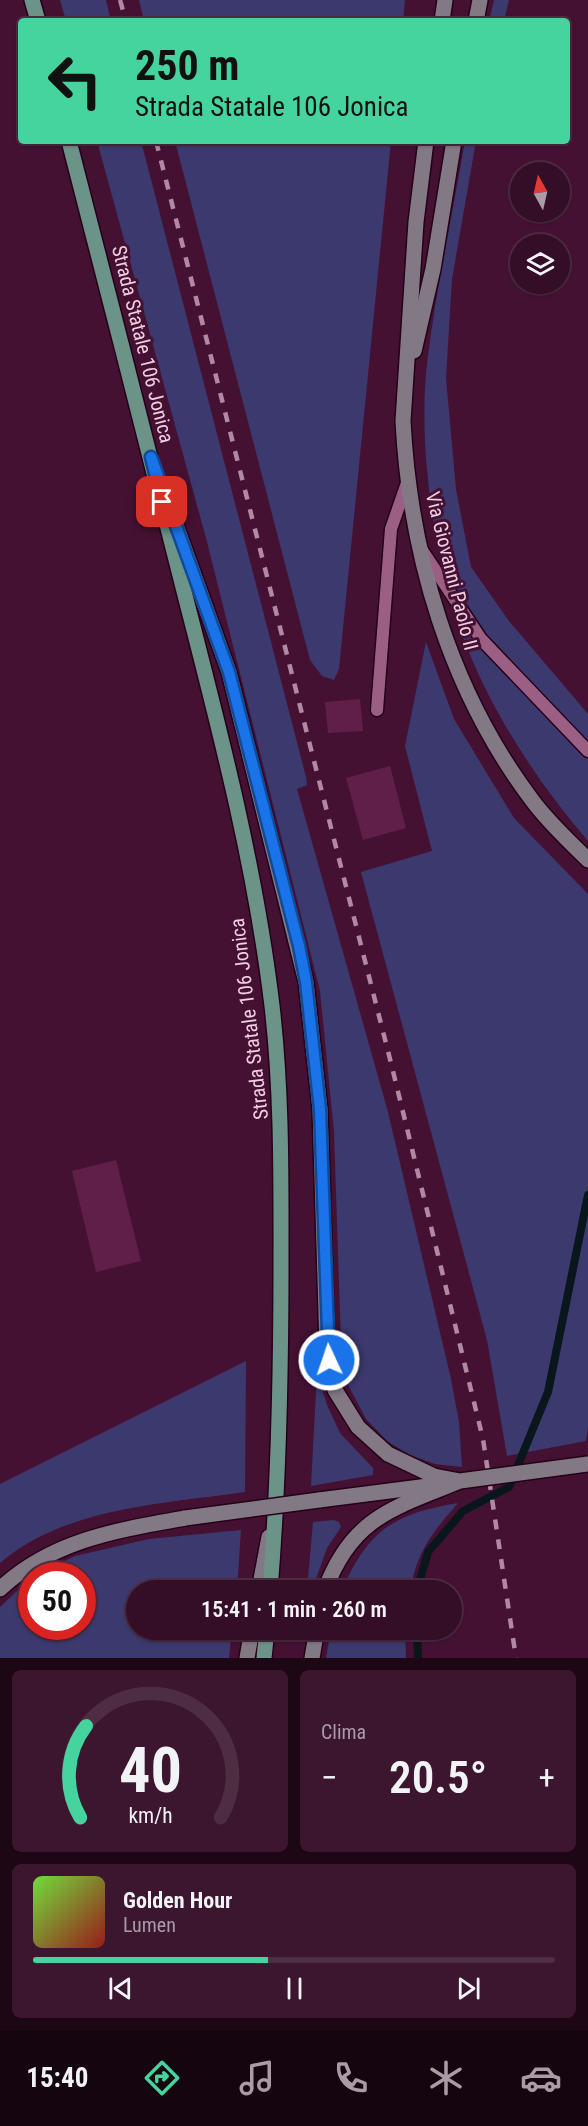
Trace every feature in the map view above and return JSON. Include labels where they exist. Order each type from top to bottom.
[{"type":"main road","points":[[32,0],[37,18]]},
{"type":"main road","points":[[442,18],[445,0]]},
{"type":"main road","points":[[477,18],[480,0]]},
{"type":"main road","name":"Strada Statale 106 Jonica","points":[[70,144],[151,457],[233,790],[251,872],[271,1003],[282,1125],[279,1478],[271,1580]]},
{"type":"main road","name":"Via Giovanni Paolo II","points":[[426,144],[416,222],[403,421],[420,546],[445,639],[476,713],[533,801],[588,860]]},
{"type":"main road","name":"Via Giovanni Paolo II","points":[[404,392],[433,269],[454,144]]},
{"type":"main road","points":[[151,457],[229,672],[299,946],[306,982],[320,1109],[327,1347],[335,1390],[358,1427],[388,1455],[434,1476],[460,1481]]},
{"type":"main road","points":[[0,1588],[28,1566],[68,1545],[121,1530],[185,1518],[588,1464]]},
{"type":"main road","points":[[261,1580],[279,1478]]},
{"type":"main road","points":[[330,1580],[341,1556],[358,1533],[384,1512],[460,1481]]},
{"type":"main road","points":[[247,1658],[250,1640]]},
{"type":"main road","points":[[264,1658],[266,1640]]},
{"type":"main road","points":[[312,1658],[315,1640]]},
{"type":"lane","points":[[377,710],[391,529],[409,478]]},
{"type":"lane","points":[[420,546],[481,639],[588,751]]},
{"type":"shaded area","points":[[60,0],[106,0],[110,18],[65,18]]},
{"type":"shaded area","points":[[139,0],[405,0],[403,18],[143,18]]},
{"type":"shaded area","points":[[494,0],[509,0],[505,18],[490,18]]},
{"type":"shaded area","points":[[98,144],[142,144],[306,777],[307,785],[297,789],[388,1112],[451,1379],[459,1422],[462,1467],[435,1464],[410,1455],[387,1441],[366,1419],[346,1381],[341,1342],[334,1132],[320,991],[206,538]]},
{"type":"shaded area","points":[[176,144],[391,144],[339,669],[334,680],[322,676],[310,660]]},
{"type":"shaded area","points":[[464,144],[475,144],[452,279],[446,378],[456,489],[471,567],[509,621],[588,714],[588,841],[570,820],[520,750],[479,676],[456,618],[438,544],[427,465],[425,390],[436,302]]},
{"type":"shaded area","points":[[426,642],[454,719],[514,818],[588,894],[588,1426],[586,1441],[507,1456],[487,1340],[361,872],[432,851],[405,746]]},
{"type":"shaded area","points":[[246,1361],[245,1492],[149,1505],[85,1519],[54,1530],[26,1544],[0,1563],[0,1484]]},
{"type":"shaded area","points":[[317,1373],[327,1405],[340,1433],[373,1468],[373,1475],[311,1486]]},
{"type":"shaded area","points":[[458,1503],[427,1543],[412,1580],[347,1580],[363,1552],[386,1528],[400,1519],[436,1507]]},
{"type":"shaded area","points":[[334,1520],[339,1522],[341,1527],[327,1548],[316,1580],[308,1580],[313,1522]]},
{"type":"shaded area","points":[[241,1530],[238,1580],[126,1580],[126,1640],[231,1640],[229,1658],[0,1658],[0,1607],[18,1590],[18,1640],[96,1640],[96,1562],[63,1562],[75,1556],[149,1539]]},
{"type":"shaded area","points":[[329,1640],[405,1640],[406,1658],[326,1658]]},
{"type":"building","points":[[360,699],[363,731],[328,733],[325,702]]},
{"type":"building","points":[[390,766],[406,828],[363,840],[346,778]]},
{"type":"building","points":[[116,1160],[141,1261],[96,1272],[72,1171]]},
{"type":"waterway","points":[[420,1580],[428,1552],[463,1511],[509,1487],[548,1392],[588,1195]]},
{"type":"waterway","points":[[417,1640],[418,1658]]},
{"type":"railway","points":[[120,0],[125,18]]},
{"type":"railway","points":[[157,144],[390,1059],[483,1439],[516,1658]]},
{"type":"route","points":[[162,502],[151,457],[229,672],[299,946],[306,982],[320,1109],[329,1360]]}]
